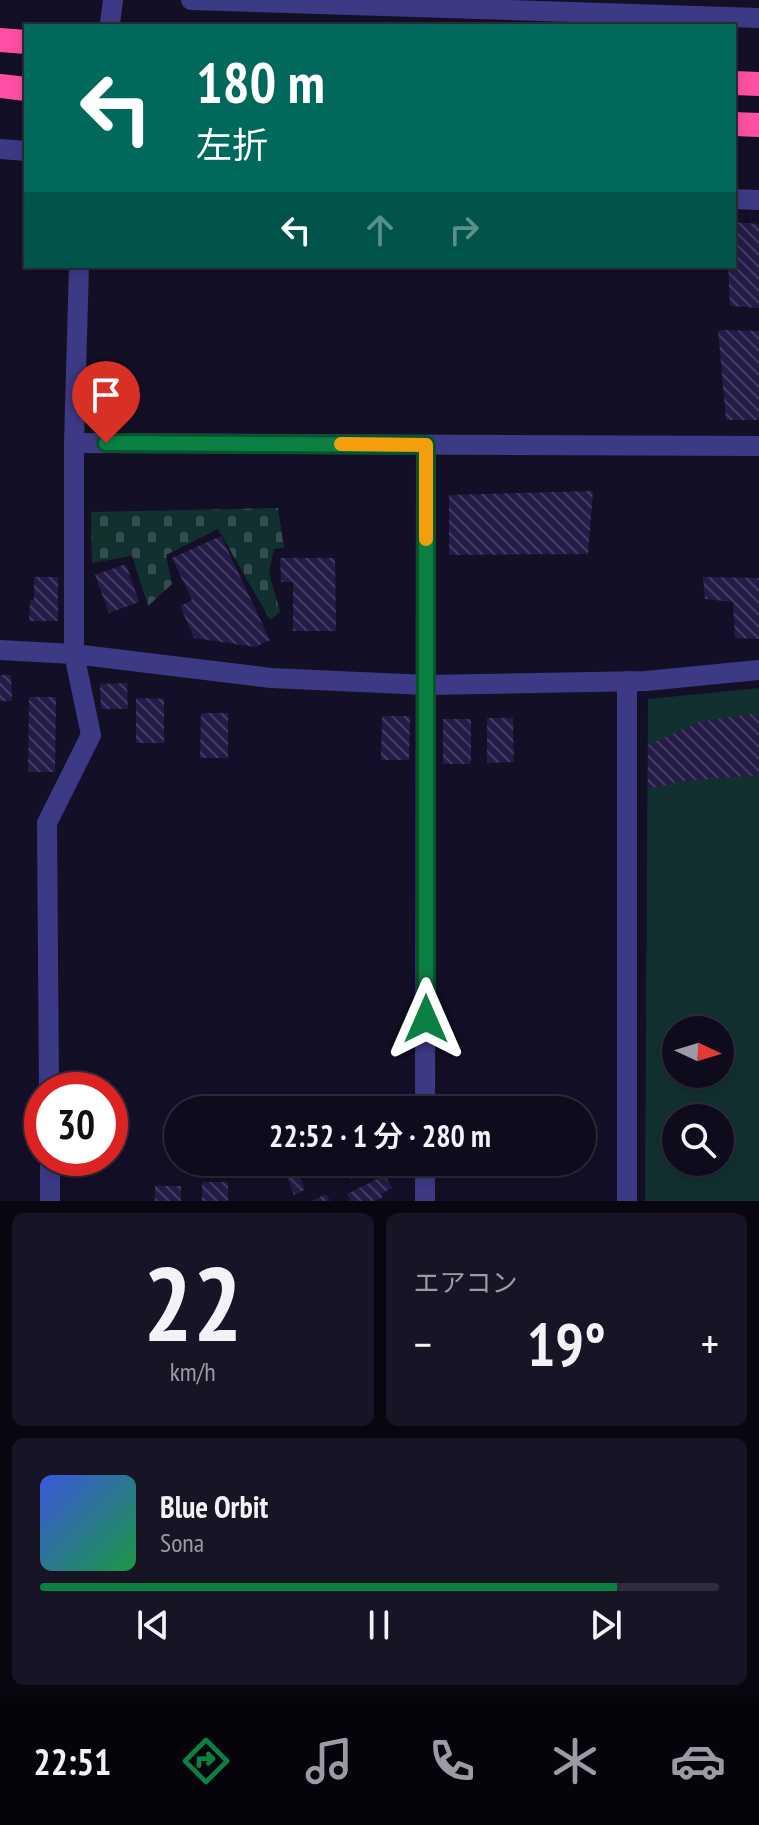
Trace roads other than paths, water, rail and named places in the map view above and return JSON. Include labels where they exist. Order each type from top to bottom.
[{"type":"highway","points":[[0,40],[24,42]]},
{"type":"highway","points":[[736,83],[759,84]]},
{"type":"highway","points":[[0,86],[24,89]]},
{"type":"highway","points":[[736,124],[759,125]]},
{"type":"street","points":[[110,23],[113,0]]},
{"type":"street","points":[[191,0],[759,18]]},
{"type":"street","points":[[0,149],[24,151]]},
{"type":"street","points":[[736,199],[759,200]]},
{"type":"street","points":[[49,1072],[47,823],[91,735],[74,654],[74,443],[79,268]]},
{"type":"street","points":[[74,443],[759,446]]},
{"type":"street","points":[[425,1096],[426,445]]},
{"type":"street","points":[[0,650],[74,654],[271,678],[427,685],[627,681],[759,670]]},
{"type":"street","points":[[627,681],[627,1201]]},
{"type":"street","points":[[50,1176],[50,1201]]},
{"type":"street","points":[[425,1176],[425,1201]]}]
